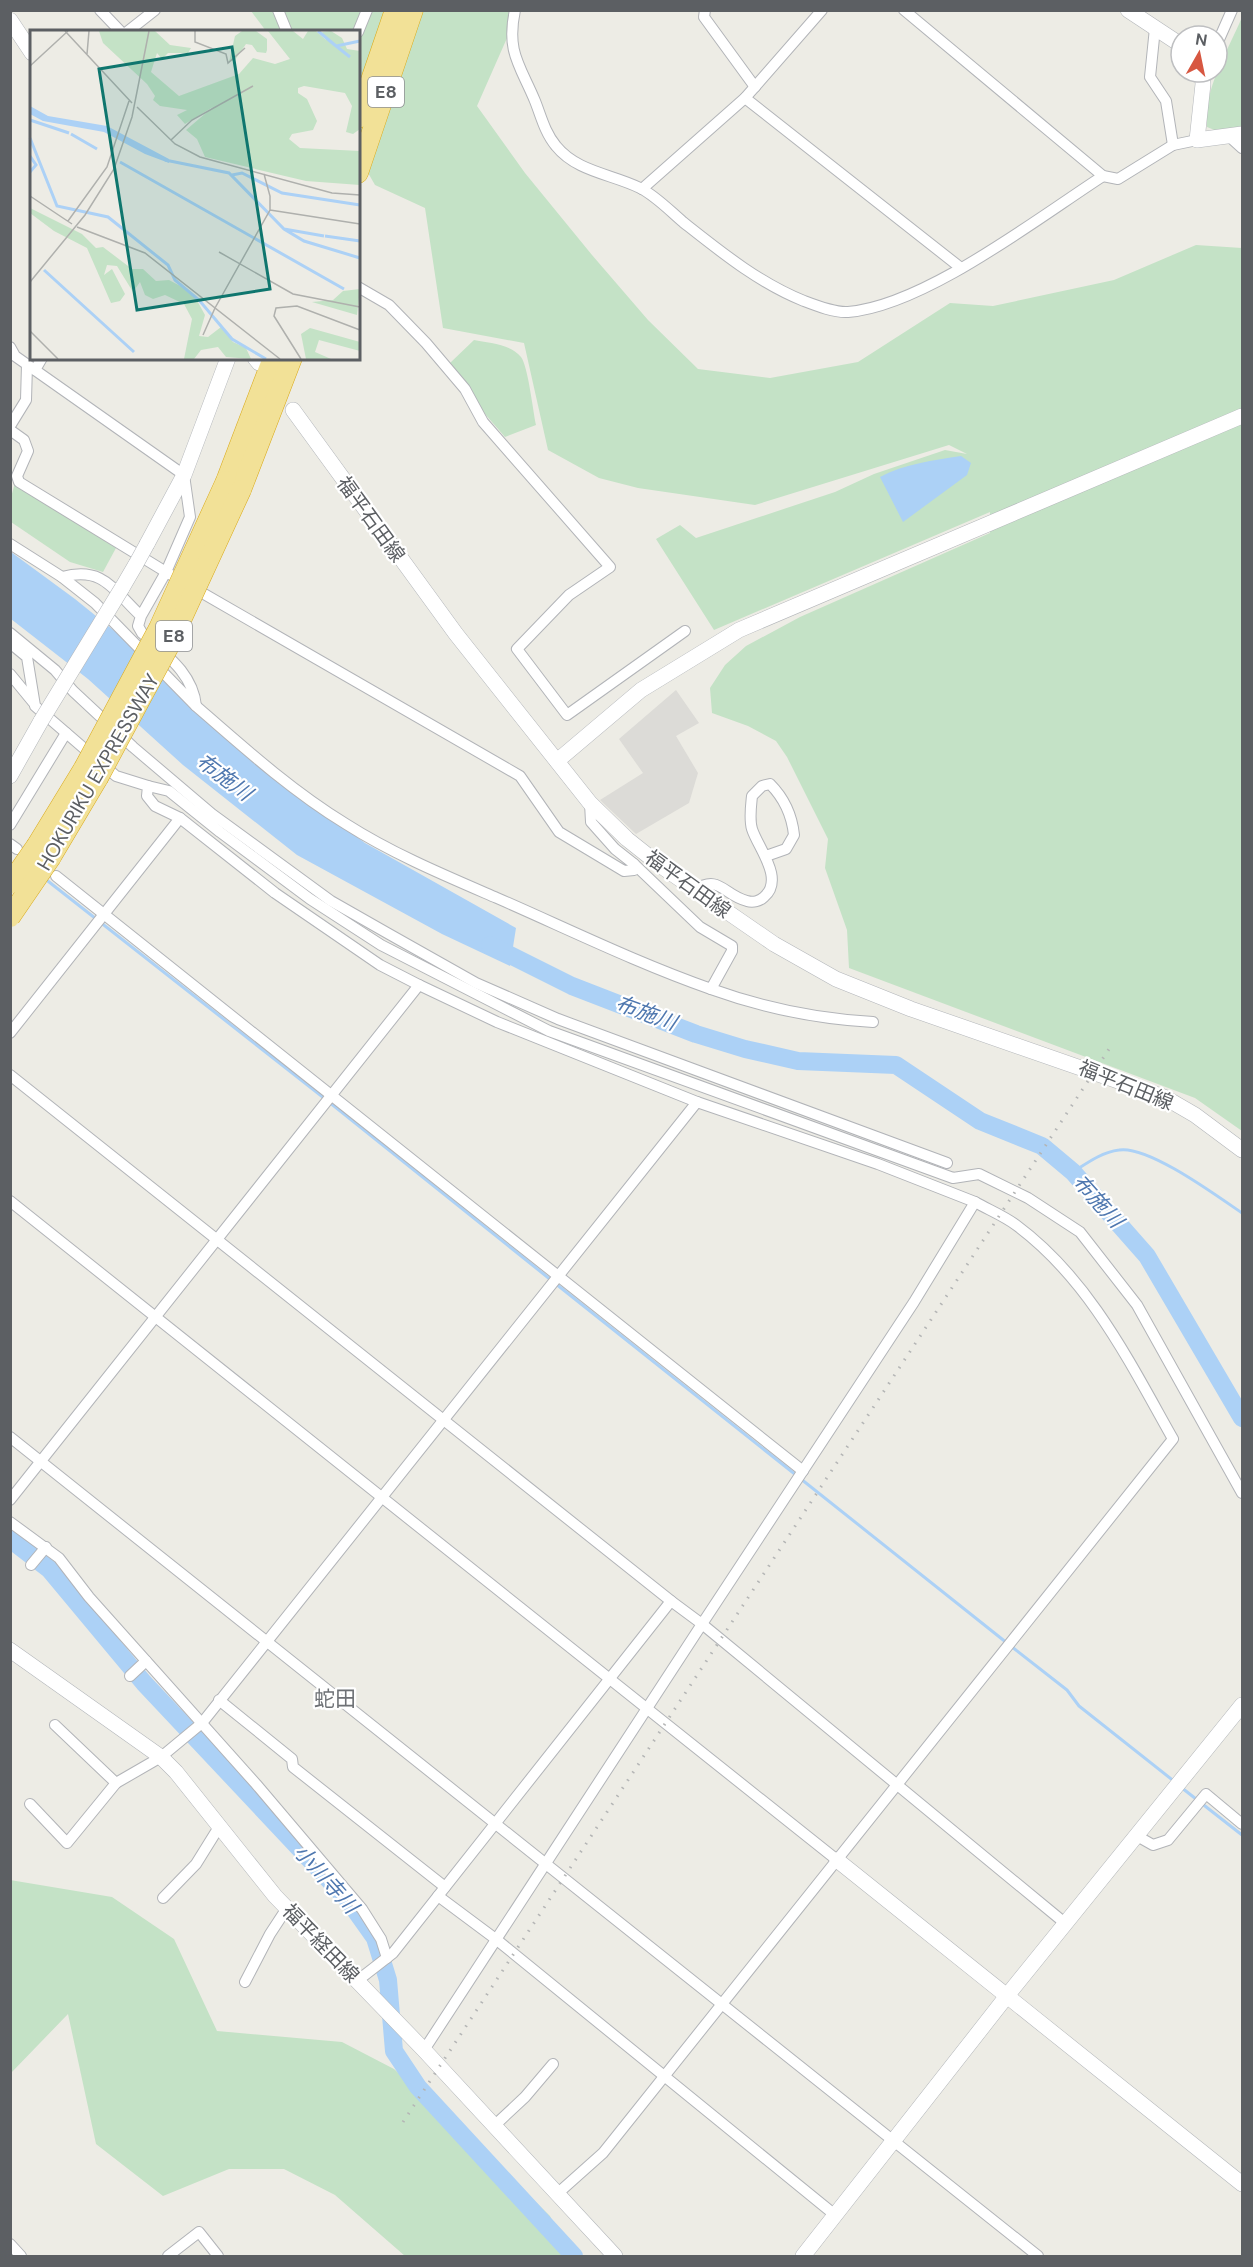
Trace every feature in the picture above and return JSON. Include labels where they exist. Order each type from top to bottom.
[{"type":"highway","name":"E8","points":[[360,111],[395,10]]},
{"type":"highway","name":"E8","points":[[360,167],[413,10]]},
{"type":"highway","name":"HOKURIKU EXPRESSWAY","points":[[233,485],[262,360]]},
{"type":"highway","name":"HOKURIKU EXPRESSWAY","points":[[10,917],[48,859],[159,628],[233,485],[291,360]]},
{"type":"highway","name":"HOKURIKU EXPRESSWAY","points":[[10,884],[48,859]]},
{"type":"street","points":[[100,10],[119,30]]},
{"type":"street","points":[[130,30],[155,10]]},
{"type":"street","points":[[278,10],[286,30]]},
{"type":"street","points":[[359,30],[367,10]]},
{"type":"street","points":[[515,10],[511,28],[515,61],[546,130],[556,146],[569,158],[594,171],[642,189],[748,272],[786,294],[816,306],[847,312],[905,297],[961,268],[1103,176]]},
{"type":"street","points":[[705,10],[704,17],[755,87]]},
{"type":"street","points":[[642,189],[745,98],[822,10]]},
{"type":"street","points":[[904,10],[1103,176],[1118,179],[1173,145],[1197,140],[1239,140]]},
{"type":"street","points":[[1128,10],[1169,37]]},
{"type":"street","points":[[1226,24],[1232,10]]},
{"type":"street","points":[[10,20],[30,49]]},
{"type":"street","points":[[1155,28],[1150,77],[1166,101],[1173,145]]},
{"type":"street","points":[[1197,140],[1203,84]]},
{"type":"street","points":[[745,98],[961,268]]},
{"type":"street","points":[[360,289],[389,304],[426,343],[465,389],[483,422],[610,567],[569,595],[517,649],[567,715],[685,631]]},
{"type":"street","points":[[10,347],[15,356],[184,475],[190,517],[166,572],[141,616],[138,626],[142,633],[188,678],[194,691],[196,706]]},
{"type":"street","points":[[40,360],[31,367],[26,400],[10,428],[24,440],[28,451],[17,476],[19,482],[166,572],[520,776],[559,832],[624,871],[634,870],[634,864]]},
{"type":"street","points":[[10,776],[136,564],[184,475],[227,360]]},
{"type":"street","name":"福平石田線","points":[[293,410],[456,634],[590,803],[627,839],[694,890],[774,944],[836,979],[911,1009],[1164,1097],[1195,1115],[1242,1150]]},
{"type":"street","points":[[557,761],[641,690],[739,630],[1242,416]]},
{"type":"street","points":[[10,544],[62,577],[95,603],[196,706],[272,771],[345,823],[381,844],[584,939],[711,989],[748,1002],[799,1015],[873,1022]]},
{"type":"street","points":[[62,577],[86,573],[98,576],[141,616]]},
{"type":"street","points":[[10,633],[56,670],[73,691],[133,747],[212,814],[331,901],[418,951],[476,983],[558,1019],[947,1162]]},
{"type":"street","points":[[10,643],[27,657],[35,706]]},
{"type":"street","points":[[10,674],[35,706],[116,776],[170,790],[220,832],[310,899],[381,945],[549,1031],[953,1178],[979,1174],[1028,1198],[1080,1232],[1137,1305],[1242,1493]]},
{"type":"street","points":[[10,825],[66,733]]},
{"type":"street","points":[[694,890],[707,882],[739,899],[751,902],[762,899],[770,890],[771,878],[766,856],[752,828],[751,810],[752,796],[762,786],[770,784],[778,792],[787,809],[794,835],[786,849],[766,856]]},
{"type":"street","points":[[148,786],[147,796],[155,806],[180,818],[275,893],[380,965],[419,985],[497,1022],[697,1102],[878,1164],[975,1202],[1014,1223],[1068,1274],[1118,1341],[1173,1439],[603,2153],[557,2194]]},
{"type":"street","points":[[590,803],[591,822],[615,849],[700,927],[732,946],[732,951],[711,989]]},
{"type":"street","points":[[10,1033],[180,818]]},
{"type":"street","points":[[48,859],[105,913],[332,1097],[803,1471]]},
{"type":"street","points":[[10,1500],[419,985]]},
{"type":"street","points":[[10,1075],[702,1624],[1066,1924]]},
{"type":"street","points":[[30,1804],[68,1843],[116,1783],[161,1757],[202,1723],[697,1102]]},
{"type":"street","points":[[10,1201],[384,1496],[648,1710],[1242,2184]]},
{"type":"street","points":[[424,2050],[914,1302],[975,1202]]},
{"type":"street","points":[[10,1437],[1038,2256]]},
{"type":"street","points":[[10,1522],[58,1558],[89,1597],[202,1723],[356,1902],[375,1927],[387,1958]]},
{"type":"street","points":[[31,1565],[45,1547]]},
{"type":"street","points":[[361,1985],[387,1958],[441,1892],[611,1680],[671,1601]]},
{"type":"street","name":"福平経田線","points":[[10,1650],[161,1757],[176,1772],[287,1908],[424,2050],[615,2256]]},
{"type":"street","points":[[130,1676],[146,1661]]},
{"type":"street","points":[[219,1700],[292,1759],[293,1767],[497,1940],[836,2215]]},
{"type":"street","points":[[803,2256],[1007,1995],[1242,1704]]},
{"type":"street","points":[[55,1725],[116,1783]]},
{"type":"street","points":[[1137,1836],[1153,1845],[1168,1840],[1206,1794],[1242,1824]]},
{"type":"street","points":[[163,1898],[196,1864],[219,1827]]},
{"type":"street","points":[[245,1982],[270,1934],[287,1908]]},
{"type":"street","points":[[494,2126],[525,2097],[553,2064]]},
{"type":"street","points":[[168,2256],[199,2232],[218,2256]]},
{"type":"street","points":[[10,2244],[21,2256]]},
{"type":"shaded area","points":[[676,690],[699,723],[676,736],[698,773],[689,803],[636,834],[600,800],[643,773],[619,739]]},
{"type":"green space","points":[[251,11],[519,11],[477,106],[525,173],[592,255],[648,320],[698,369],[770,378],[858,362],[950,303],[993,306],[1114,280],[1196,245],[1242,248],[1242,1131],[1195,1098],[849,968],[847,930],[825,868],[828,839],[787,757],[776,741],[748,726],[712,713],[710,688],[725,665],[746,646],[800,617],[990,533],[990,512],[714,630],[656,539],[680,525],[696,538],[835,492],[874,474],[945,450],[967,454],[949,445],[755,505],[638,488],[599,478],[548,450],[524,343],[443,328],[425,208],[375,185],[360,159],[360,30],[265,30]]},
{"type":"green space","points":[[1242,17],[1242,127],[1217,131],[1207,127],[1207,113],[1213,84],[1229,84],[1229,46]]},
{"type":"green space","points":[[474,340],[511,349],[521,357],[528,379],[536,425],[505,437],[485,414],[450,363]]},
{"type":"green space","points":[[15,483],[116,548],[103,572],[70,562],[11,522],[11,497]]},
{"type":"green space","points":[[10,1880],[112,1897],[174,1939],[217,2031],[342,2042],[394,2069],[478,2145],[550,2216],[568,2256],[405,2256],[335,2195],[284,2169],[229,2169],[163,2196],[96,2144],[68,2014],[11,2073]]},
{"type":"water","points":[[961,456],[971,463],[967,475],[903,522],[880,477],[909,466]]},
{"type":"water","points":[[11,552],[75,599],[185,688],[242,751],[365,843],[516,928],[510,966],[442,934],[297,855],[183,765],[88,679],[11,619]]},
{"type":"waterway","points":[[44,878],[324,1098]]},
{"type":"waterway","name":"布施川","points":[[490,945],[572,986],[696,1034],[745,1049],[798,1061],[896,1065],[980,1121],[1042,1146],[1073,1172],[1147,1256],[1242,1418]]},
{"type":"waterway","points":[[329,1102],[551,1280]]},
{"type":"waterway","points":[[1073,1172],[1107,1153],[1119,1150],[1132,1151],[1147,1155],[1182,1173],[1242,1213]]},
{"type":"waterway","points":[[556,1284],[1007,1643]]},
{"type":"waterway","name":"小川寺川","points":[[10,1539],[49,1569],[144,1683],[348,1900],[375,1938],[388,1980],[394,2051],[418,2087],[574,2256]]},
{"type":"waterway","points":[[1012,1647],[1067,1690],[1079,1706],[1175,1782]]},
{"type":"waterway","points":[[1182,1788],[1242,1835]]},
{"type":"railway","points":[[403,2122],[1113,1043]]},
{"type":"district","name":"蛇田","points":[[335,1699]]}]
